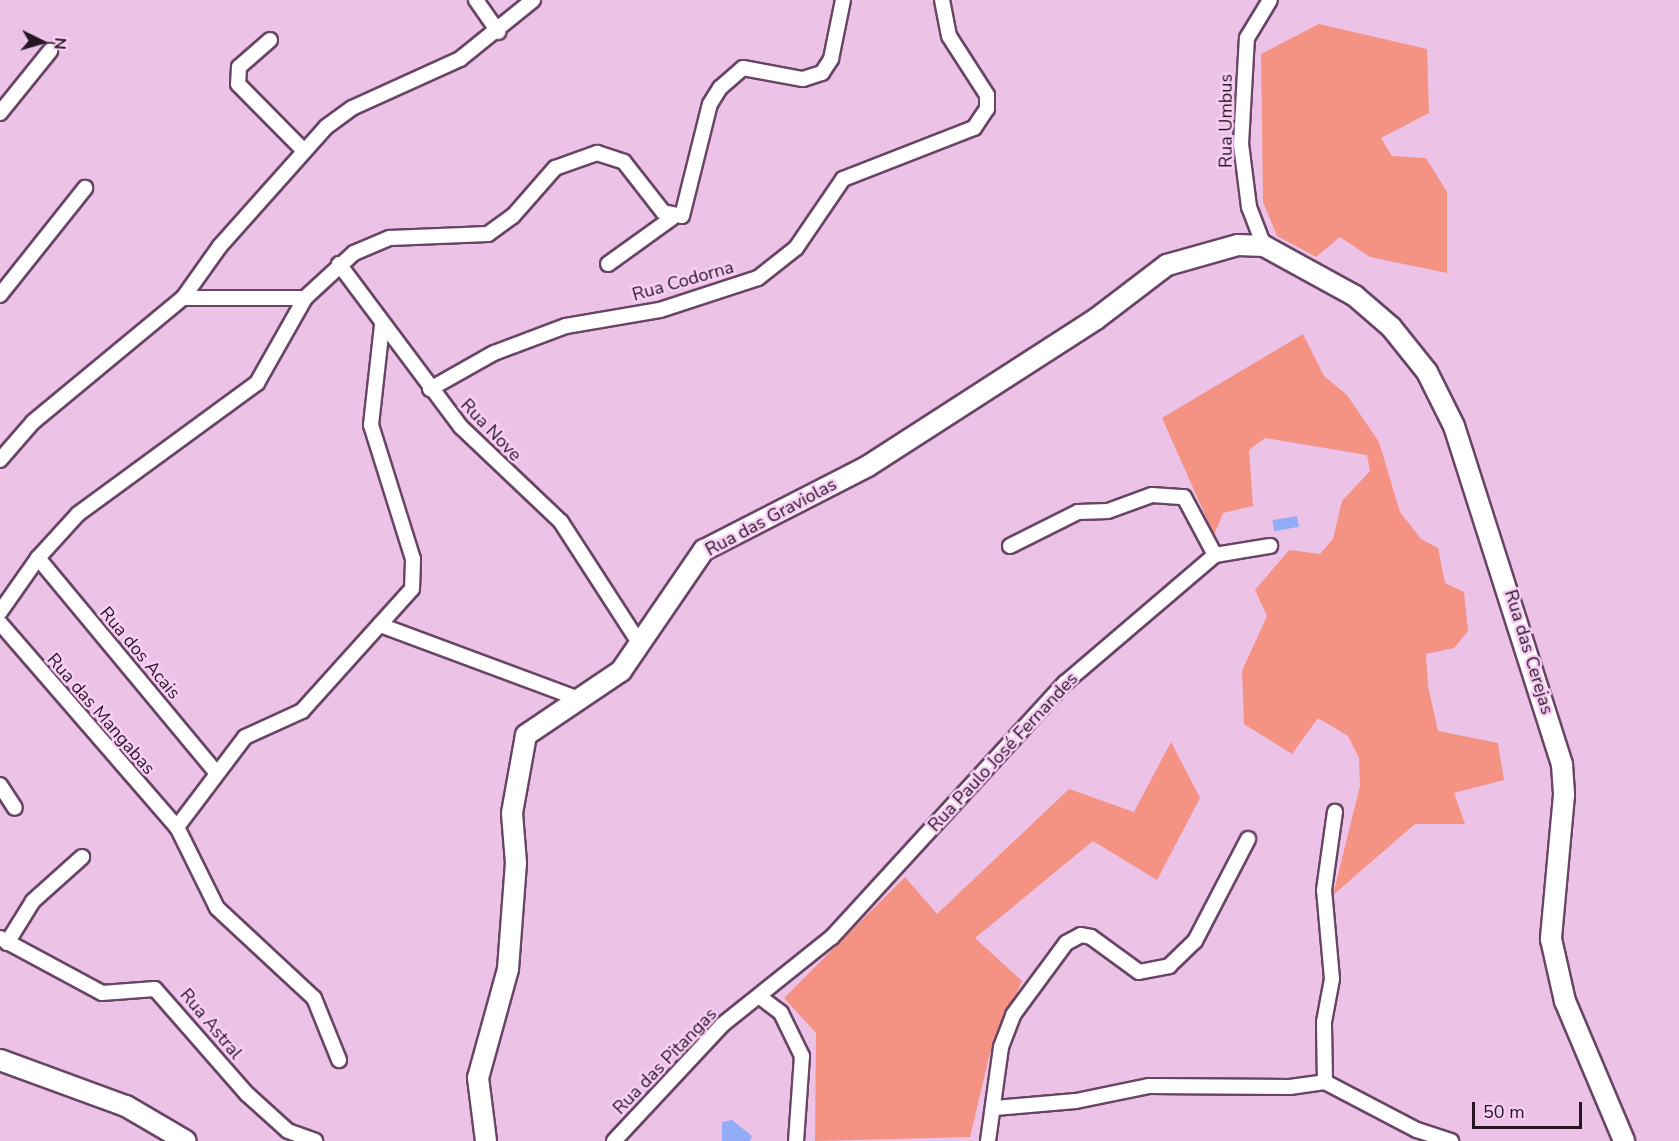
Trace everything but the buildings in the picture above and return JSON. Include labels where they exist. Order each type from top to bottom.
[{"type":"main road","name":"Rua das Graviolas","points":[[486,1141],[478,1078],[508,969],[516,863],[512,813],[519,754],[525,735],[576,698],[621,671],[672,590],[704,550],[868,466],[1096,319],[1167,265],[1227,247],[1264,246]]},
{"type":"main road","name":"Rua das Cerejas","points":[[1264,246],[1355,296],[1391,327],[1427,372],[1454,426],[1562,765],[1564,795],[1551,939],[1565,1001],[1624,1141]]},
{"type":"main road","points":[[0,1060],[126,1106],[186,1141]]},
{"type":"street","points":[[476,0],[498,32]]},
{"type":"street","points":[[0,460],[33,422],[183,298],[220,246],[304,151],[352,108],[439,71],[498,32],[533,0]]},
{"type":"street","points":[[608,264],[672,218],[687,210],[710,104],[728,77],[743,68],[803,79],[822,73],[831,59],[843,0]]},
{"type":"street","name":"Rua Codorna","points":[[430,389],[494,353],[566,326],[660,310],[758,278],[796,248],[843,179],[974,128],[987,109],[987,95],[948,36],[942,0]]},
{"type":"street","name":"Rua Umbus","points":[[1264,246],[1249,207],[1241,144],[1247,38],[1270,0]]},
{"type":"street","points":[[270,40],[239,67],[238,84],[304,151]]},
{"type":"street","points":[[0,113],[50,51]]},
{"type":"street","points":[[0,612],[38,558],[78,514],[257,383],[305,298],[339,264],[390,238],[488,234],[513,216],[555,168],[597,153],[624,162],[672,218]]},
{"type":"street","points":[[0,295],[85,188]]},
{"type":"street","name":"Rua Nove","points":[[339,264],[430,389],[490,460],[542,500],[561,522],[640,644]]},
{"type":"street","points":[[183,298],[305,298]]},
{"type":"street","points":[[177,827],[215,771],[245,738],[302,711],[412,589],[414,574],[387,464],[371,425],[382,325]]},
{"type":"street","points":[[1010,546],[1078,512],[1108,512],[1152,495],[1184,496],[1215,555],[1270,546]]},
{"type":"street","name":"Rua Paulo José Fernandes","points":[[760,997],[839,929],[1065,683],[1215,555]]},
{"type":"street","name":"Rua dos Acais","points":[[38,558],[215,771]]},
{"type":"street","name":"Rua das Mangabas","points":[[0,623],[177,827],[218,908],[314,998],[339,1060]]},
{"type":"street","points":[[380,626],[576,698]]},
{"type":"street","points":[[0,785],[15,808]]},
{"type":"street","points":[[1325,1082],[1324,1022],[1332,979],[1324,890],[1335,812]]},
{"type":"street","points":[[988,1141],[995,1108],[1002,1047],[1013,1015],[1066,944],[1081,935],[1091,937],[1139,972],[1169,966],[1195,941],[1248,839]]},
{"type":"street","points":[[4,941],[33,901],[82,857]]},
{"type":"street","name":"Rua Astral","points":[[4,941],[102,993],[155,989],[255,1102],[288,1131],[315,1141]]},
{"type":"street","points":[[760,997],[781,1013],[802,1056],[796,1141]]},
{"type":"street","name":"Rua das Pitangas","points":[[614,1141],[689,1057],[760,997]]},
{"type":"street","points":[[995,1108],[1076,1101],[1149,1086],[1290,1087],[1325,1082],[1417,1130],[1451,1141]]},
{"type":"shaded area","points":[[1319,24],[1427,49],[1429,113],[1381,138],[1392,156],[1426,158],[1447,192],[1447,273],[1370,257],[1340,237],[1316,257],[1277,236],[1263,202],[1261,54]]},
{"type":"shaded area","points":[[1303,334],[1324,376],[1347,395],[1379,442],[1400,512],[1421,539],[1438,548],[1445,583],[1464,592],[1468,631],[1454,648],[1426,654],[1428,686],[1438,731],[1498,743],[1504,780],[1454,793],[1465,824],[1415,824],[1333,895],[1360,786],[1359,758],[1348,736],[1318,718],[1292,754],[1244,724],[1242,671],[1267,616],[1255,590],[1289,550],[1320,554],[1333,539],[1342,501],[1370,471],[1367,455],[1265,438],[1249,450],[1253,506],[1223,513],[1214,535],[1162,418]]},
{"type":"shaded area","points":[[1171,742],[1200,798],[1157,880],[1093,841],[975,938],[1022,981],[990,1053],[970,1137],[815,1141],[816,1033],[784,998],[905,877],[937,914],[1069,789],[1134,812]]},
{"type":"water","points":[[1297,516],[1299,527],[1274,531],[1272,520]]},
{"type":"water","points":[[732,1120],[752,1136],[750,1141],[722,1141],[722,1122]]}]
